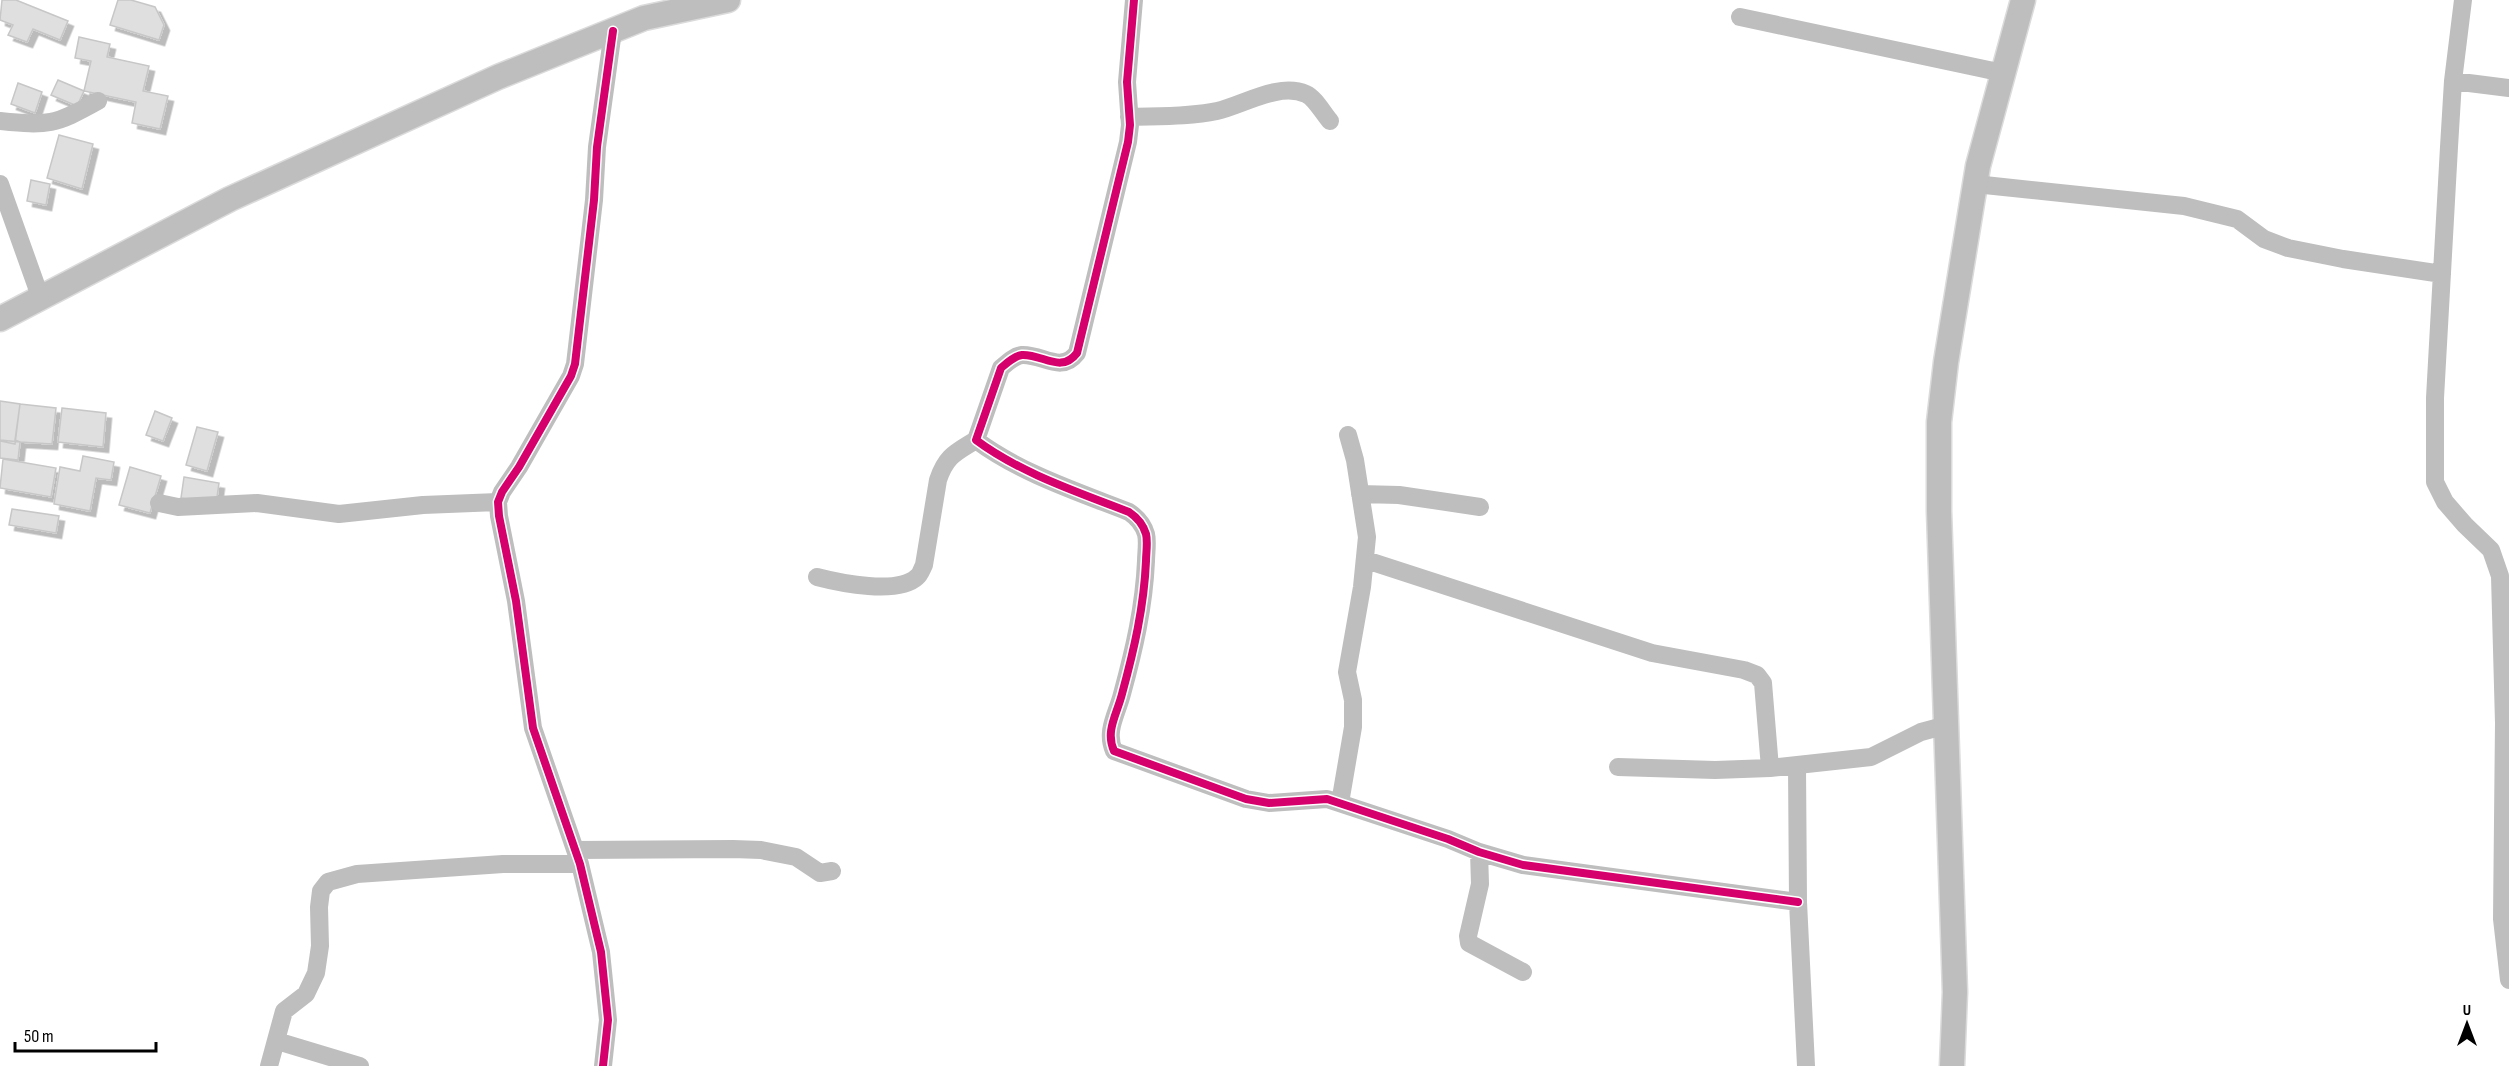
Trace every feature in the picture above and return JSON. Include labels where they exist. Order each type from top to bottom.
[{"type":"main road","points":[[0,319],[230,200],[498,77],[674,5],[728,0]]},
{"type":"main road","points":[[1952,1066],[1955,992],[1940,511],[1940,422],[1946,362],[1975,184],[2023,0]]},
{"type":"street","points":[[817,577],[851,585],[884,585],[907,584],[918,577],[924,565],[942,466],[948,458],[976,440],[1001,368],[1022,355],[1063,363],[1071,361],[1077,353],[1128,142],[1130,117],[1127,82],[1134,0]]},
{"type":"street","points":[[2463,0],[2453,81],[2435,398],[2435,482],[2451,510],[2491,550],[2500,576],[2504,723],[2502,919],[2509,980]]},
{"type":"street","points":[[1740,16],[2003,73]]},
{"type":"street","points":[[603,1066],[607,1040],[607,995],[593,915],[577,857],[533,728],[516,601],[498,502],[572,375],[575,364],[594,200],[597,147],[613,31]]},
{"type":"street","points":[[2453,81],[2509,88]]},
{"type":"street","points":[[1130,117],[1193,115],[1219,111],[1270,93],[1293,91],[1307,94],[1330,121]]},
{"type":"street","points":[[0,121],[42,125],[59,121],[98,101]]},
{"type":"street","points":[[0,184],[41,299]]},
{"type":"street","points":[[1975,184],[2184,206],[2237,219],[2264,239],[2288,248],[2343,260],[2442,274]]},
{"type":"street","points":[[1340,803],[1353,727],[1353,700],[1347,672],[1366,560],[1367,537],[1355,460],[1348,435]]},
{"type":"street","points":[[976,440],[989,450],[1038,474],[1130,512],[1140,520],[1147,536],[1145,597],[1132,656],[1111,724],[1109,740],[1114,751],[1246,799],[1269,803],[1327,799],[1523,865],[1798,902]]},
{"type":"street","points":[[1360,494],[1399,495],[1480,507]]},
{"type":"street","points":[[159,503],[177,507],[257,503],[339,514],[423,505],[498,502]]},
{"type":"street","points":[[1366,560],[1652,653],[1744,670],[1757,675],[1763,683],[1770,768]]},
{"type":"street","points":[[1618,767],[1715,770],[1770,768],[1871,757],[1920,732],[1947,725]]},
{"type":"street","points":[[1797,766],[1798,902],[1806,1066]]},
{"type":"street","points":[[269,1066],[284,1011],[306,994],[316,973],[320,946],[321,891],[328,882],[357,874],[577,857],[733,849],[761,850],[796,857],[820,873],[831,871]]},
{"type":"street","points":[[1479,852],[1480,884],[1468,936],[1469,944],[1523,972]]},
{"type":"street","points":[[277,1041],[360,1066]]},
{"type":"building","points":[[2,0],[16,0],[68,21],[60,40],[33,29],[27,42],[8,35],[13,25],[0,20]]},
{"type":"building","points":[[118,0],[131,0],[155,7],[164,25],[159,40],[110,25]]},
{"type":"building","points":[[79,37],[110,44],[107,57],[149,66],[143,91],[168,96],[160,129],[132,123],[136,102],[84,91],[91,61],[75,58]]},
{"type":"building","points":[[58,80],[84,91],[77,106],[51,95]]},
{"type":"building","points":[[18,83],[42,92],[35,113],[11,104]]},
{"type":"building","points":[[59,135],[93,144],[82,189],[47,178]]},
{"type":"building","points":[[31,180],[50,184],[46,205],[27,201]]},
{"type":"building","points":[[0,401],[20,404],[15,444],[0,441]]},
{"type":"building","points":[[20,404],[56,408],[52,444],[15,440]]},
{"type":"building","points":[[62,408],[106,413],[103,447],[58,442]]},
{"type":"building","points":[[155,411],[172,418],[163,441],[146,435]]},
{"type":"building","points":[[197,427],[218,432],[207,471],[186,465]]},
{"type":"building","points":[[0,440],[20,442],[18,460],[0,458]]},
{"type":"building","points":[[83,456],[114,462],[111,480],[96,478],[90,511],[54,504],[60,467],[80,471]]},
{"type":"building","points":[[3,459],[56,468],[51,497],[0,488]]},
{"type":"building","points":[[130,467],[161,476],[150,513],[119,505]]},
{"type":"building","points":[[184,477],[219,483],[216,504],[181,498]]},
{"type":"building","points":[[12,509],[59,516],[56,533],[9,525]]},
{"type":"cycle path","points":[[1134,0],[1127,82],[1130,125],[1128,142],[1077,353],[1071,359],[1058,363],[1022,355],[1013,358],[1001,368],[976,440],[1030,472],[1129,512],[1138,519],[1143,527],[1147,544],[1143,595],[1131,661],[1111,729],[1114,751],[1246,799],[1269,803],[1327,799],[1523,865],[1798,902]]},
{"type":"cycle path","points":[[603,1066],[608,1020],[601,952],[580,864],[533,728],[516,601],[498,502],[571,376],[575,364],[594,200],[597,147],[613,31]]}]
